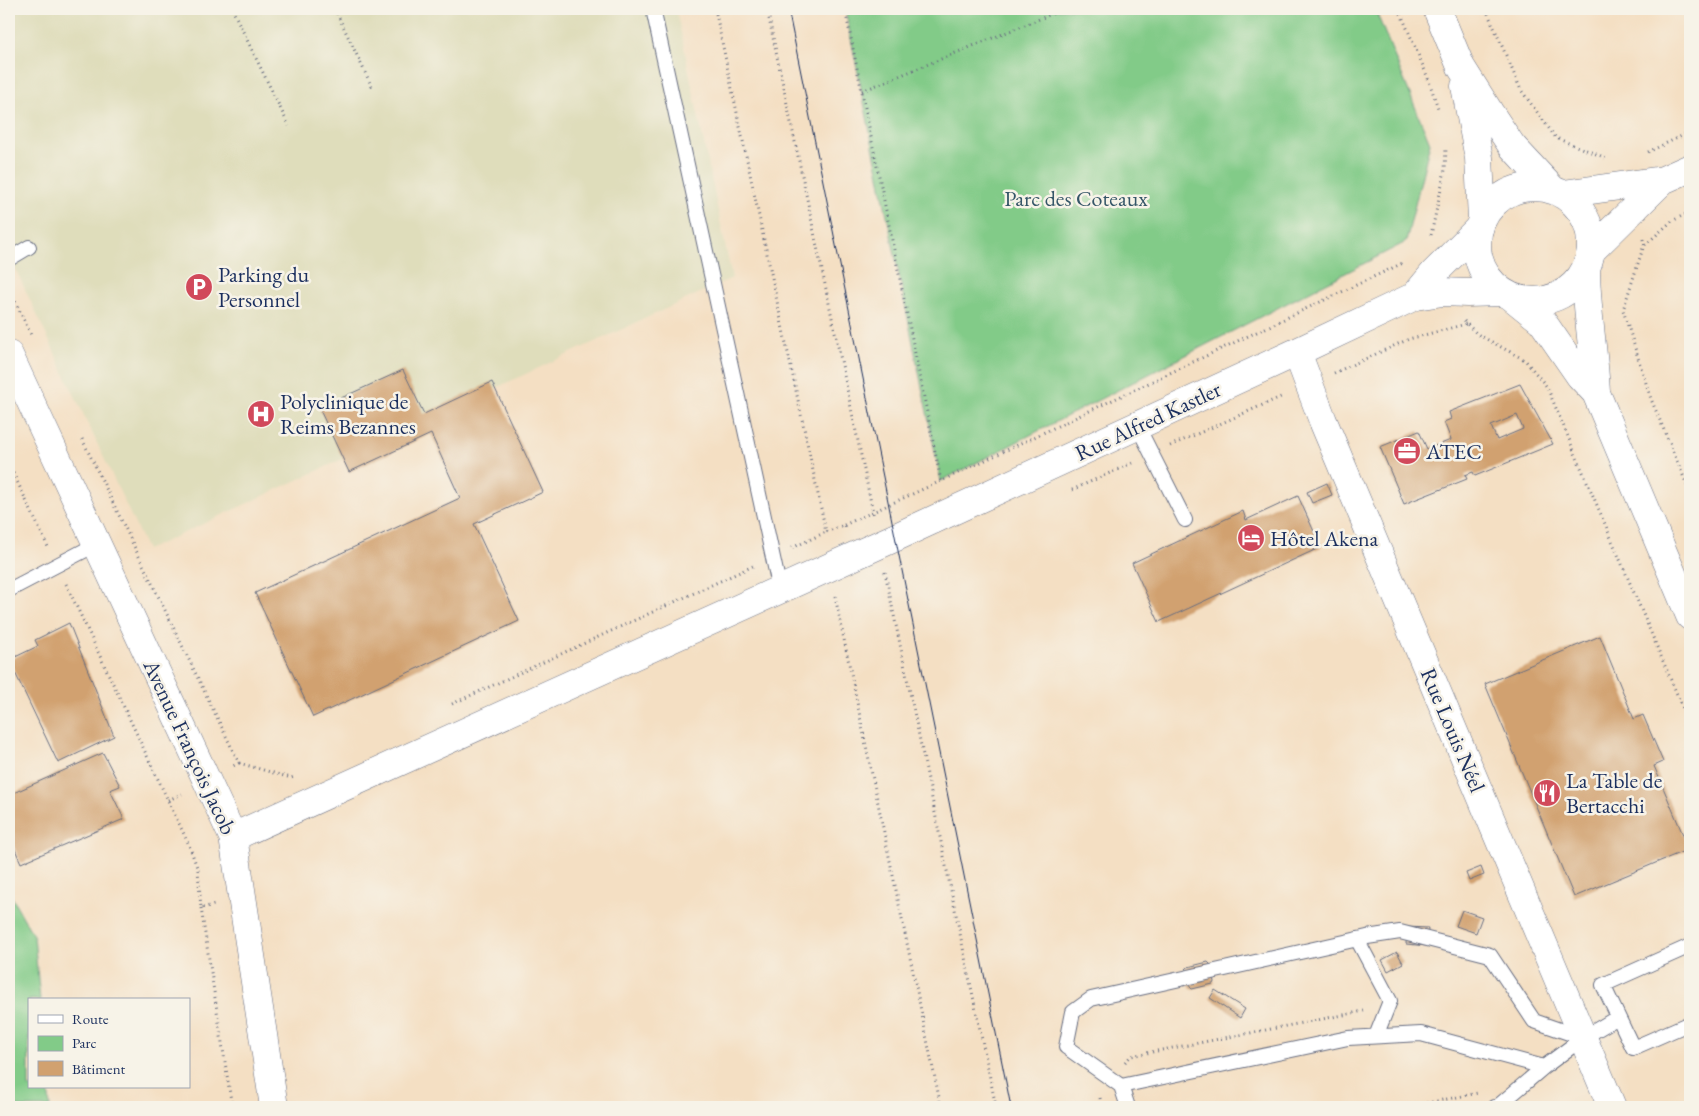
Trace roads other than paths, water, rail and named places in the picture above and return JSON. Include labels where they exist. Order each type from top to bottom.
[{"type":"street","points":[[1437,9],[1461,67],[1512,146],[1558,192],[1576,205],[1585,218],[1590,234],[1586,299],[1596,393],[1690,616]]},
{"type":"street","points":[[1461,67],[1479,158],[1480,224],[1476,242],[1478,257],[1483,270],[1491,282],[1542,321],[1580,376],[1596,393]]},
{"type":"street","points":[[1439,282],[1494,202],[1512,191],[1532,186],[1558,192],[1663,180],[1690,168]]},
{"type":"street","points":[[1507,294],[1534,301],[1555,297],[1574,285],[1588,259],[1663,180]]},
{"type":"street","name":"Rue Alfred Kastler","points":[[233,837],[880,544],[1297,352],[1415,296],[1439,282],[1467,293],[1507,294]]},
{"type":"street","name":"Rue Louis Néel","points":[[1297,352],[1331,440],[1612,1107]]},
{"type":"street","name":"Avenue François Jacob","points":[[9,355],[233,837],[274,1107]]},
{"type":"lane","points":[[653,9],[780,590]]},
{"type":"lane","points":[[9,259],[29,247]]},
{"type":"lane","points":[[1137,425],[1185,520]]},
{"type":"lane","points":[[9,590],[97,544]]},
{"type":"lane","points":[[1128,1107],[1121,1086],[1066,1046],[1073,1012],[1091,999],[1357,939],[1400,932],[1490,955],[1534,1021],[1583,1038]]},
{"type":"lane","points":[[1357,939],[1390,1001],[1376,1036]]},
{"type":"lane","points":[[1690,946],[1603,985],[1633,1048],[1690,1023]]},
{"type":"lane","points":[[1494,1107],[1497,1107],[1544,1067],[1583,1038],[1618,1016]]},
{"type":"lane","points":[[1121,1086],[1348,1038],[1376,1036],[1421,1034],[1544,1067]]},
{"type":"tram line","points":[[788,9],[1011,1107]]},
{"type":"place","name":"Parking du Personnel","points":[[199,287]]},
{"type":"place","name":"Polyclinique de Reims Bezannes","points":[[261,414]]},
{"type":"place","name":"ATEC","points":[[1407,451]]},
{"type":"place","name":"Hôtel Akena","points":[[1251,538]]},
{"type":"place","name":"La Table de Bertacchi","points":[[1547,793]]},
{"type":"park label","name":"Parc des Coteaux","points":[[1076,198]]}]
